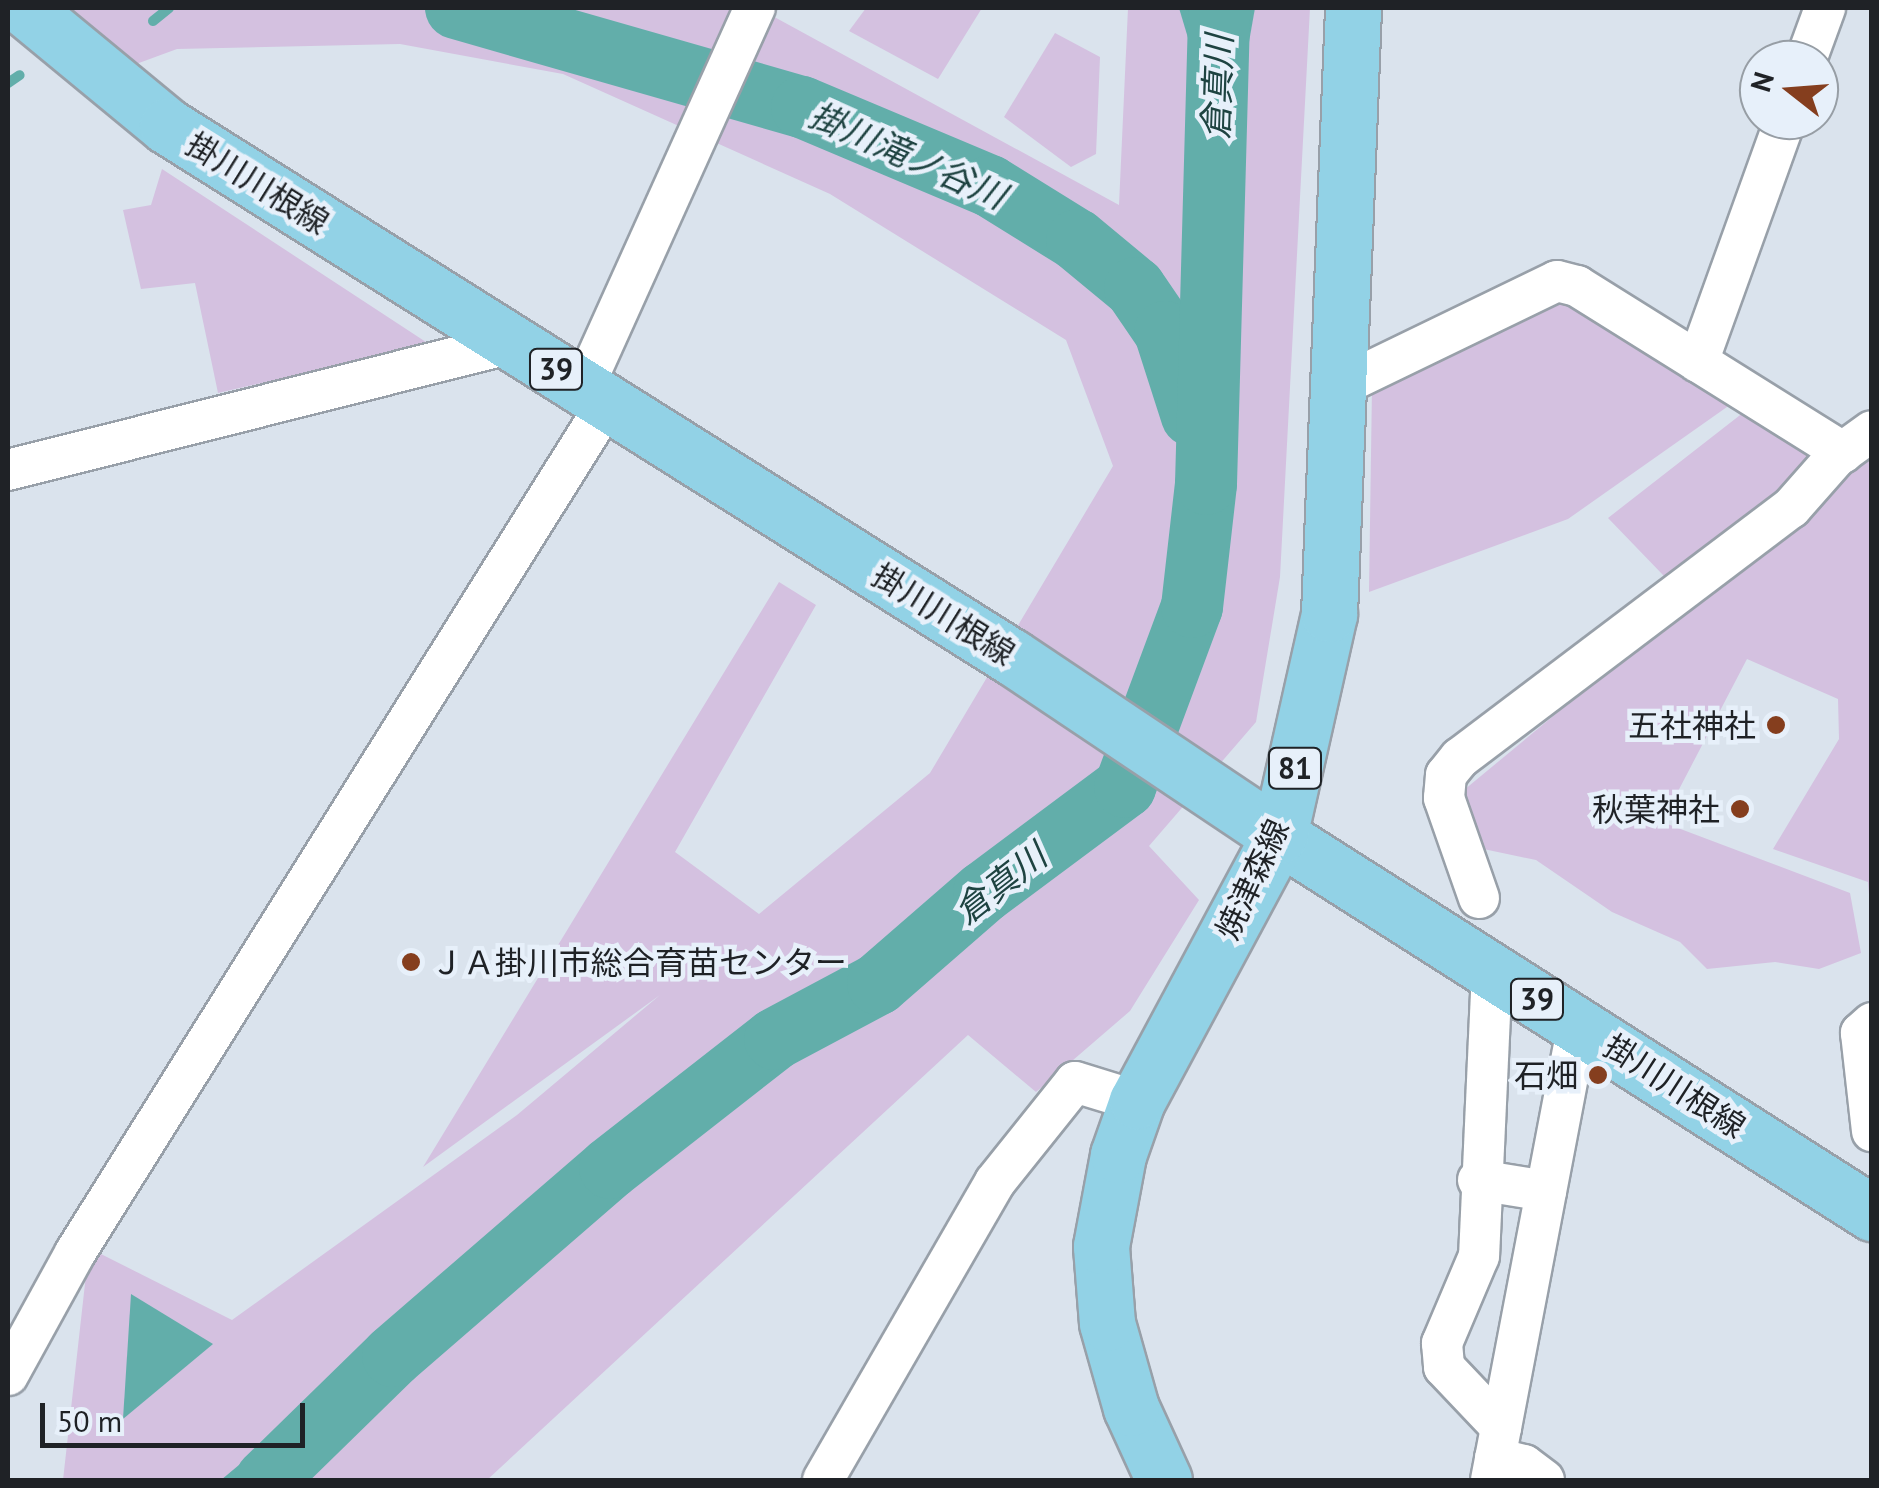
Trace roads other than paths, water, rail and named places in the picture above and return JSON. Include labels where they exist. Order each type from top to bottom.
[{"type":"main road","name":"焼津森線","points":[[1164,1480],[1130,1408],[1106,1322],[1101,1246],[1118,1155],[1137,1101],[1279,836],[1329,614],[1353,8]]},
{"type":"main road","name":"掛川川根線","points":[[58,39],[166,126],[1022,663],[1279,836],[1492,972],[1867,1198]]},
{"type":"street","points":[[1813,40],[1825,8]]},
{"type":"street","points":[[8,1374],[144,1140],[596,394],[700,128],[751,13]]},
{"type":"street","points":[[1698,362],[1778,140]]},
{"type":"street","points":[[1340,386],[1557,281],[1577,286],[1698,362],[1858,441],[1791,508],[1453,766],[1444,798],[1478,898]]},
{"type":"street","points":[[8,470],[512,344]]},
{"type":"street","points":[[1492,972],[1478,1180],[1479,1256],[1447,1326],[1444,1367],[1495,1455],[1524,1465],[1544,1480]]},
{"type":"street","points":[[1495,1455],[1578,1024]]},
{"type":"street","points":[[1872,1024],[1861,1033],[1872,1131]]},
{"type":"street","points":[[823,1480],[996,1182],[1076,1082],[1137,1101]]},
{"type":"street","points":[[1478,1180],[1546,1191]]},
{"type":"water","points":[[1179,8],[1255,8],[1232,138],[1188,38]]},
{"type":"water","points":[[131,1294],[213,1344],[123,1419]]},
{"type":"water","points":[[387,1362],[268,1480],[221,1480],[330,1389]]},
{"type":"waterway","points":[[153,21],[169,8]]},
{"type":"waterway","name":"掛川滝ノ谷川","points":[[456,8],[802,107],[990,186],[1077,240],[1135,288],[1165,332],[1192,416]]},
{"type":"waterway","name":"倉真川","points":[[266,1480],[393,1356],[610,1168],[775,1039],[878,984],[984,892],[1125,787],[1192,607],[1206,484],[1219,8]]},
{"type":"waterway","points":[[8,83],[20,75]]},
{"type":"place","name":"五社神社","points":[[1776,725]]},
{"type":"place","name":"秋葉神社","points":[[1740,809]]},
{"type":"place","name":"ＪＡ掛川市総合育苗センター","points":[[411,962]]},
{"type":"place","name":"石畑","points":[[1598,1075]]}]
